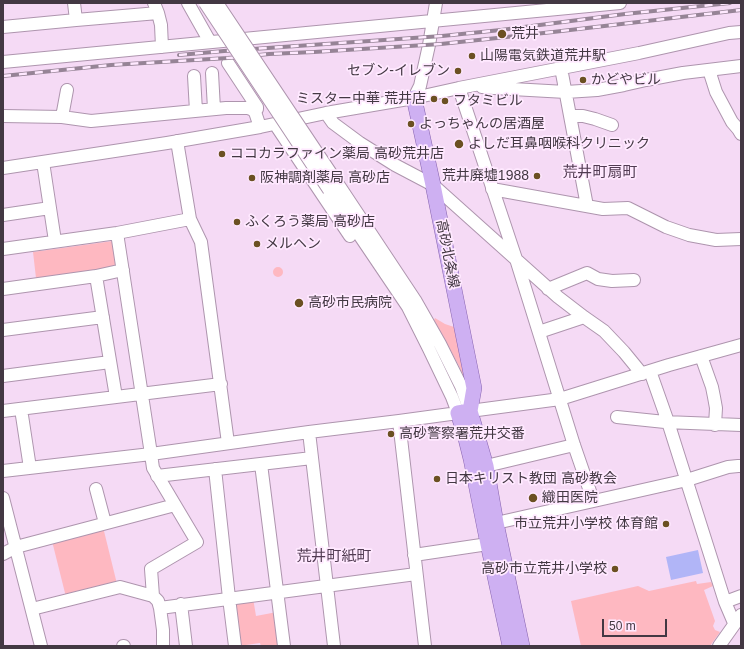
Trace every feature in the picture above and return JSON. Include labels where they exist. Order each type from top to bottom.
[{"type":"main road","name":"高砂北条線","points":[[414,98],[474,388],[464,412],[465,435],[510,646]]},
{"type":"main road","name":"高砂北条線","points":[[464,412],[486,466],[496,523],[522,646]]},
{"type":"street","points":[[74,3],[76,20]]},
{"type":"street","points":[[188,3],[210,42]]},
{"type":"street","points":[[205,3],[333,187],[415,300],[440,344],[461,386],[464,412]]},
{"type":"street","points":[[217,3],[408,307],[430,349],[452,397],[464,412]]},
{"type":"street","points":[[414,98],[420,86],[436,3]]},
{"type":"street","points":[[3,62],[620,3]]},
{"type":"street","points":[[3,27],[76,20],[156,8],[161,25],[162,47]]},
{"type":"street","points":[[3,168],[260,127],[326,113],[414,98],[472,85],[639,54],[729,33],[741,32]]},
{"type":"street","points":[[228,63],[257,107],[255,112],[260,127]]},
{"type":"street","points":[[472,85],[494,88],[566,92],[624,85],[683,73],[741,66]]},
{"type":"street","points":[[561,68],[587,206]]},
{"type":"street","points":[[709,70],[716,92],[732,122],[741,134]]},
{"type":"street","points":[[212,73],[214,109]]},
{"type":"street","points":[[194,76],[196,111]]},
{"type":"street","points":[[459,88],[516,259],[574,445],[593,500]]},
{"type":"street","points":[[62,117],[69,90]]},
{"type":"street","points":[[3,116],[62,117],[91,121],[226,108],[248,108],[255,112]]},
{"type":"street","points":[[326,113],[333,122],[360,143],[395,165],[433,185],[548,288],[604,331],[646,372],[668,422],[725,602],[738,619],[719,646]]},
{"type":"street","points":[[570,116],[583,116],[612,125]]},
{"type":"street","points":[[275,124],[416,336],[430,349]]},
{"type":"street","points":[[177,141],[190,220],[201,242],[228,443]]},
{"type":"street","points":[[43,162],[55,241]]},
{"type":"street","points":[[492,189],[603,209],[628,208],[666,227],[689,235],[716,240],[741,239]]},
{"type":"street","points":[[3,215],[50,208]]},
{"type":"street","points":[[3,249],[117,233],[190,220]]},
{"type":"street","points":[[117,233],[153,468],[197,542],[151,569],[153,596]]},
{"type":"street","points":[[3,289],[96,276],[122,270]]},
{"type":"street","points":[[548,288],[587,273],[598,279],[612,281],[634,280]]},
{"type":"street","points":[[96,276],[116,397]]},
{"type":"street","points":[[3,330],[103,317]]},
{"type":"street","points":[[539,332],[584,317]]},
{"type":"street","points":[[3,470],[151,454],[560,399],[646,372],[741,345]]},
{"type":"street","points":[[701,356],[714,397],[716,408],[715,424]]},
{"type":"street","points":[[3,376],[110,362]]},
{"type":"street","points":[[3,411],[221,384]]},
{"type":"street","points":[[21,409],[30,468]]},
{"type":"street","points":[[617,417],[668,422],[741,425]]},
{"type":"street","points":[[399,421],[425,646]]},
{"type":"street","points":[[309,432],[334,646]]},
{"type":"street","points":[[486,466],[574,445]]},
{"type":"street","points":[[157,476],[312,458]]},
{"type":"street","points":[[261,464],[284,646]]},
{"type":"street","points":[[496,523],[686,480],[728,467],[741,466]]},
{"type":"street","points":[[215,469],[235,646]]},
{"type":"street","points":[[96,489],[105,523]]},
{"type":"street","points":[[3,498],[41,646]]},
{"type":"street","points":[[3,554],[16,547],[175,504]]},
{"type":"street","points":[[414,555],[488,544]]},
{"type":"street","points":[[160,608],[181,604],[416,574]]},
{"type":"street","points":[[32,609],[120,588],[153,596],[158,601],[160,608],[164,630],[163,646]]},
{"type":"street","points":[[725,602],[741,596]]},
{"type":"street","points":[[181,604],[186,646]]},
{"type":"shaded area","points":[[113,241],[117,268],[36,278],[33,252]]},
{"type":"shaded area","points":[[278,267],[283,272],[278,277],[273,272]]},
{"type":"shaded area","points":[[435,318],[454,327],[466,382],[434,320]]},
{"type":"shaded area","points":[[103,527],[117,584],[66,597],[52,541]]},
{"type":"shaded area","points":[[696,581],[697,584],[711,582],[713,586],[704,590],[715,621],[713,626],[715,630],[720,632],[710,646],[581,646],[571,601],[638,586],[649,591]]},
{"type":"shaded area","points":[[253,598],[256,616],[277,612],[281,646],[261,646],[260,643],[239,646],[235,600]]},
{"type":"water","points":[[698,550],[703,573],[671,580],[666,557]]},
{"type":"railway","points":[[179,55],[442,36],[730,3]]},
{"type":"railway","points":[[3,76],[111,65],[441,44],[741,10]]},
{"type":"place","name":"荒井","points":[[502,34]]},
{"type":"place","name":"山陽電気鉄道荒井駅","points":[[472,56]]},
{"type":"place","name":"セブン-イレブン","points":[[458,71]]},
{"type":"place","name":"かどやビル","points":[[583,80]]},
{"type":"place","name":"ミスター中華 荒井店","points":[[434,99]]},
{"type":"place","name":"フタミビル","points":[[445,101]]},
{"type":"place","name":"よっちゃんの居酒屋","points":[[411,124]]},
{"type":"place","name":"よしだ耳鼻咽喉科クリニック","points":[[459,144]]},
{"type":"place","name":"ココカラファイン薬局 高砂荒井店","points":[[222,154]]},
{"type":"place","name":"荒井廃墟1988","points":[[537,176]]},
{"type":"place","name":"阪神調剤薬局 高砂店","points":[[252,178]]},
{"type":"place","name":"ふくろう薬局 高砂店","points":[[237,222]]},
{"type":"place","name":"メルヘン","points":[[257,244]]},
{"type":"place","name":"高砂市民病院","points":[[299,303]]},
{"type":"place","name":"高砂警察署荒井交番","points":[[391,434]]},
{"type":"place","name":"日本キリスト教団 高砂教会","points":[[437,479]]},
{"type":"place","name":"織田医院","points":[[533,498]]},
{"type":"place","name":"市立荒井小学校 体育館","points":[[666,524]]},
{"type":"place","name":"高砂市立荒井小学校","points":[[615,569]]},
{"type":"district","name":"荒井町扇町","points":[[600,173]]},
{"type":"district","name":"荒井町紙町","points":[[334,557]]}]
